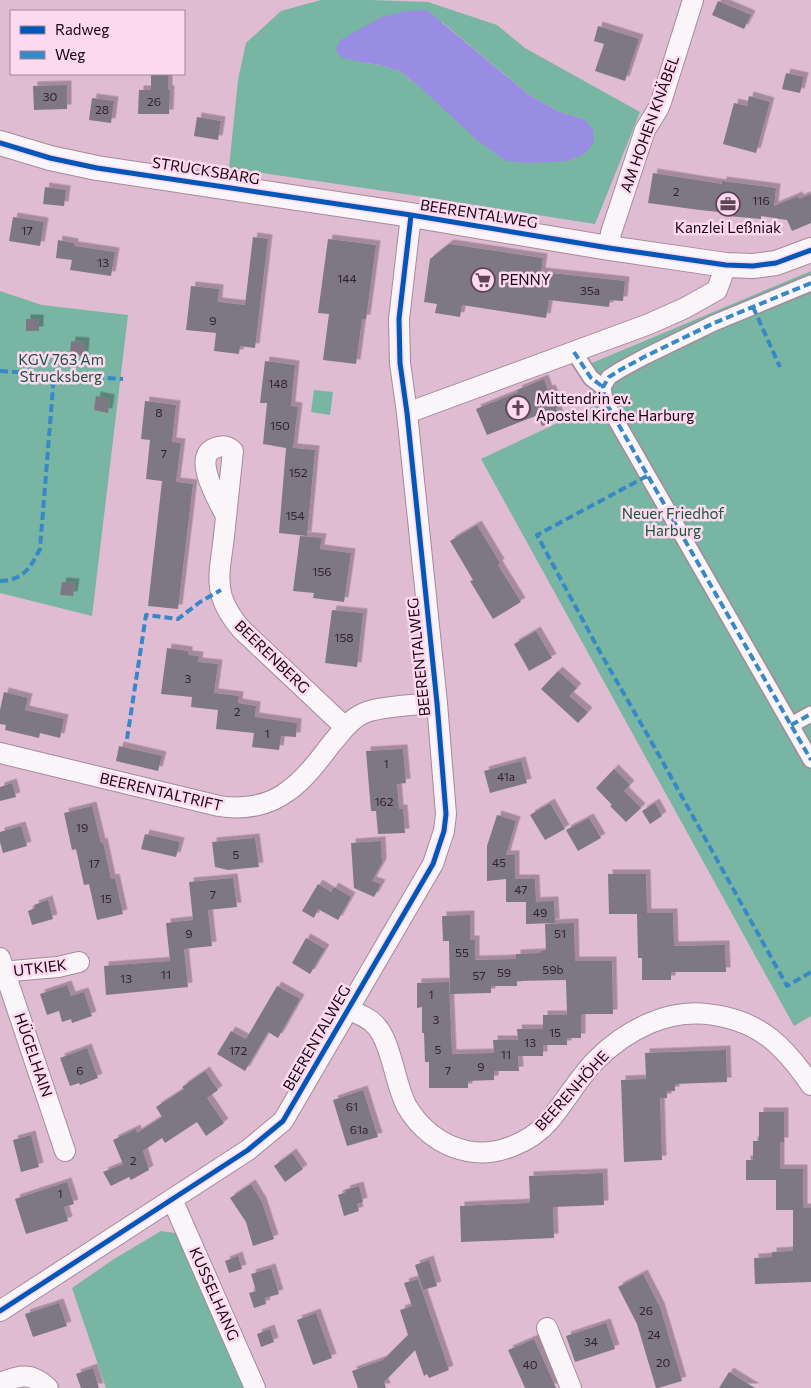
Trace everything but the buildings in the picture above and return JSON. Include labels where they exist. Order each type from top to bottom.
[{"type":"street","name":"AM HOHEN KNÄBEL","points":[[609,248],[611,233],[642,138],[661,102],[692,0]]},
{"type":"street","name":"STRUCKSBARG","points":[[0,143],[50,158],[97,168],[411,215]]},
{"type":"street","name":"BEERENTALWEG","points":[[0,1311],[248,1150],[284,1121],[433,864],[444,831],[446,814],[437,703],[407,413],[400,363],[399,318],[411,215],[609,248],[726,265],[753,266],[776,263],[811,250]]},
{"type":"street","points":[[407,413],[649,324],[684,308],[717,290],[726,265]]},
{"type":"street","points":[[603,387],[610,377],[644,357],[714,323],[811,284]]},
{"type":"street","points":[[574,352],[591,378],[603,387],[610,409],[811,760]]},
{"type":"street","name":"BEERENBERG","points":[[226,516],[220,582],[222,599],[230,615],[242,630],[345,727]]},
{"type":"street","name":"BEERENTALTRIFT","points":[[0,753],[219,806],[243,807],[271,801],[289,791],[313,767],[345,727],[355,718],[369,711],[437,703]]},
{"type":"street","points":[[791,725],[811,714]]},
{"type":"street","name":"UTKIEK","points":[[2,968],[58,967],[79,962]]},
{"type":"street","name":"HÜGELHAIN","points":[[2,968],[65,1151]]},
{"type":"street","name":"BEERENHÖHE","points":[[349,1010],[372,1022],[383,1036],[401,1092],[416,1119],[436,1138],[447,1145],[469,1152],[492,1152],[515,1146],[525,1140],[548,1123],[595,1062],[624,1036],[650,1023],[681,1014],[716,1015],[739,1020],[750,1025],[768,1035],[780,1046],[811,1085]]},
{"type":"street","name":"KUSSELHANG","points":[[172,1199],[256,1388]]},
{"type":"street","points":[[547,1328],[571,1388]]},
{"type":"street","points":[[0,1383],[14,1377],[27,1376],[39,1380],[48,1388]]},
{"type":"green space","points":[[321,0],[428,2],[497,25],[525,48],[640,112],[595,224],[229,168],[238,80],[246,43],[281,11]],"holes":[[[442,22],[529,95],[557,111],[585,120],[420,87],[400,71],[360,62]]]},
{"type":"green space","name":"Neuer Friedhof Harburg","points":[[811,271],[811,1016],[794,1026],[481,459],[598,404],[580,368]]},
{"type":"green space","name":"KGV 763 Am Strucksberg","points":[[0,291],[42,305],[128,315],[92,616],[0,593]]},
{"type":"green space","points":[[314,390],[333,392],[330,415],[311,412]]},
{"type":"green space","points":[[161,1231],[188,1235],[256,1388],[106,1388],[72,1288],[114,1259]]},
{"type":"shaded area","points":[[427,10],[529,95],[557,111],[585,120],[593,129],[594,143],[584,154],[567,161],[529,163],[506,161],[477,140],[400,71],[343,58],[336,51],[342,39],[382,17],[406,11]]},
{"type":"marked path","points":[[811,283],[714,323],[644,357],[609,377],[603,387],[605,401],[811,760]]},
{"type":"marked path","points":[[753,307],[780,367]]},
{"type":"marked path","points":[[574,352],[591,378],[603,387]]},
{"type":"marked path","points":[[0,371],[123,379]]},
{"type":"marked path","points":[[0,581],[15,578],[25,572],[40,549],[54,375]]},
{"type":"marked path","points":[[647,476],[537,535],[600,652],[787,986],[811,972]]},
{"type":"marked path","points":[[127,739],[146,615],[178,619],[200,602],[221,590]]},
{"type":"marked path","points":[[791,725],[811,714]]},
{"type":"cycle path","points":[[0,143],[50,158],[97,168],[726,265],[753,266],[776,263],[811,250]]},
{"type":"cycle path","points":[[0,1311],[248,1150],[283,1121],[433,864],[444,831],[446,814],[437,703],[407,413],[400,363],[399,319],[411,215]]},
{"type":"place","name":"Kanzlei Leßniak","points":[[728,204]]},
{"type":"place","name":"PENNY","points":[[483,280]]},
{"type":"place","name":"Mittendrin ev. Apostel Kirche Harburg","points":[[518,408]]}]
